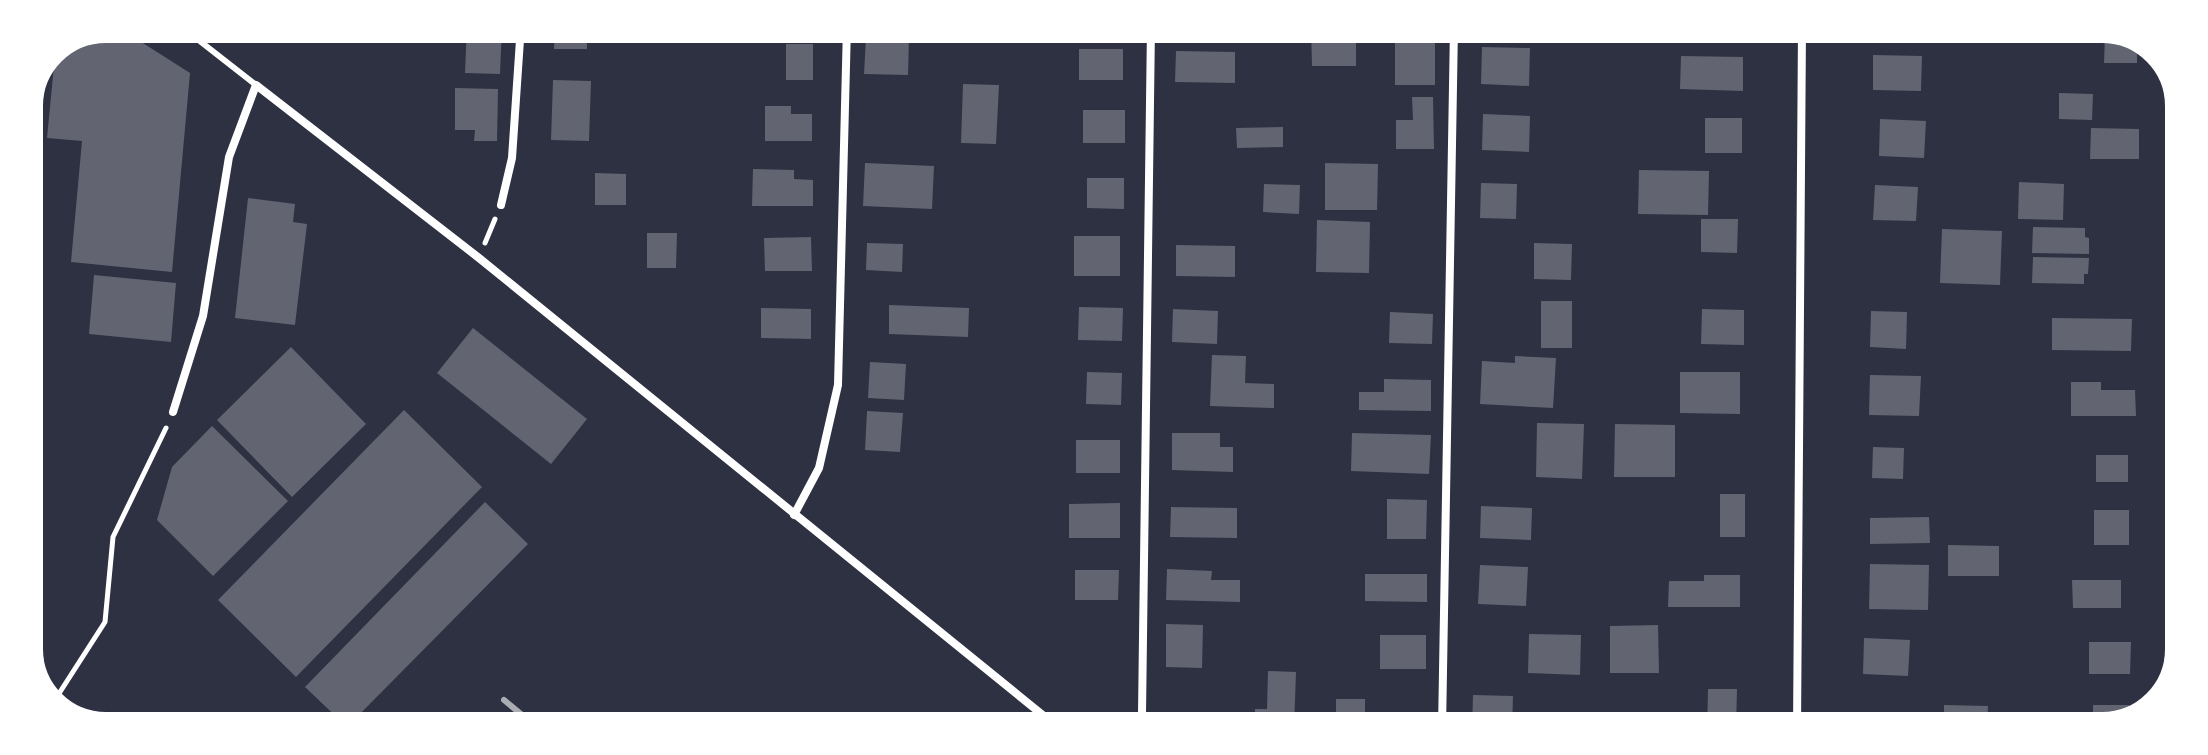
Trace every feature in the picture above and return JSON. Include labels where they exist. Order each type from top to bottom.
[{"type":"street","points":[[501,205],[512,158],[520,38]]},
{"type":"street","points":[[794,515],[819,468],[838,385],[847,38]]},
{"type":"street","points":[[1141,717],[1151,38]]},
{"type":"street","points":[[1442,717],[1454,38]]},
{"type":"street","points":[[1797,717],[1802,38]]},
{"type":"street","points":[[173,412],[203,316],[229,157],[256,85],[479,258],[1045,717]]},
{"type":"lane","points":[[196,38],[256,85]]},
{"type":"path","points":[[479,258],[501,205]]},
{"type":"path","points":[[57,696],[105,622],[113,537],[173,412]]},
{"type":"building","points":[[135,38],[190,73],[172,272],[71,262],[82,141],[47,138],[54,62],[80,43],[93,39]]},
{"type":"building","points":[[466,38],[501,38],[500,74],[465,73]]},
{"type":"building","points":[[554,38],[587,38],[587,49],[554,49]]},
{"type":"building","points":[[866,38],[909,38],[908,75],[864,74]]},
{"type":"building","points":[[1311,38],[1356,38],[1356,66],[1312,66]]},
{"type":"building","points":[[2105,38],[2137,48],[2137,63],[2104,63]]},
{"type":"building","points":[[1395,43],[1435,43],[1435,85],[1395,85]]},
{"type":"building","points":[[786,44],[813,44],[813,80],[786,80]]},
{"type":"building","points":[[1482,47],[1530,48],[1529,86],[1481,84]]},
{"type":"building","points":[[1079,49],[1123,49],[1123,80],[1079,80]]},
{"type":"building","points":[[1176,51],[1235,52],[1235,83],[1175,82]]},
{"type":"building","points":[[1873,55],[1922,56],[1921,91],[1873,90]]},
{"type":"building","points":[[1681,56],[1743,57],[1743,91],[1680,89]]},
{"type":"building","points":[[553,80],[591,81],[589,141],[551,140]]},
{"type":"building","points":[[963,84],[999,85],[996,144],[961,143]]},
{"type":"building","points":[[455,88],[498,89],[497,141],[474,141],[475,130],[455,130]]},
{"type":"building","points":[[2059,93],[2093,94],[2092,120],[2059,119]]},
{"type":"building","points":[[1412,97],[1433,97],[1434,149],[1396,149],[1396,120],[1413,120]]},
{"type":"building","points":[[765,106],[791,106],[791,114],[812,114],[812,141],[765,141]]},
{"type":"building","points":[[1083,110],[1125,110],[1125,143],[1083,143]]},
{"type":"building","points":[[1483,114],[1530,116],[1529,152],[1482,150]]},
{"type":"building","points":[[1705,118],[1742,118],[1742,153],[1705,153]]},
{"type":"building","points":[[1880,119],[1926,121],[1924,158],[1879,156]]},
{"type":"building","points":[[1283,127],[1283,147],[1237,148],[1236,128]]},
{"type":"building","points":[[2091,128],[2139,129],[2139,159],[2090,159]]},
{"type":"building","points":[[865,163],[934,166],[932,209],[863,206]]},
{"type":"building","points":[[1325,163],[1378,164],[1377,210],[1325,210]]},
{"type":"building","points":[[753,169],[794,170],[794,179],[813,180],[813,206],[752,206]]},
{"type":"building","points":[[1639,170],[1709,171],[1708,215],[1638,214]]},
{"type":"building","points":[[595,173],[626,174],[626,205],[595,205]]},
{"type":"building","points":[[1087,178],[1124,178],[1124,209],[1087,208]]},
{"type":"building","points":[[2019,182],[2064,184],[2063,220],[2018,219]]},
{"type":"building","points":[[1481,183],[1517,184],[1516,219],[1480,218]]},
{"type":"building","points":[[1264,184],[1300,185],[1299,214],[1263,212]]},
{"type":"building","points":[[1875,185],[1918,187],[1916,221],[1873,220]]},
{"type":"building","points":[[248,198],[295,204],[293,222],[307,224],[295,325],[235,318]]},
{"type":"building","points":[[1701,219],[1738,219],[1737,253],[1701,252]]},
{"type":"building","points":[[1317,220],[1370,222],[1369,273],[1316,272]]},
{"type":"building","points":[[2033,227],[2085,228],[2085,237],[2089,238],[2089,254],[2032,253]]},
{"type":"building","points":[[1942,229],[2002,231],[2000,285],[1940,283]]},
{"type":"building","points":[[647,233],[677,233],[676,268],[647,268]]},
{"type":"building","points":[[1074,236],[1120,236],[1120,276],[1074,276]]},
{"type":"building","points":[[811,237],[812,271],[765,271],[764,238]]},
{"type":"building","points":[[867,243],[903,244],[902,272],[866,270]]},
{"type":"building","points":[[1534,243],[1572,244],[1571,280],[1534,279]]},
{"type":"building","points":[[1176,245],[1235,246],[1235,277],[1176,276]]},
{"type":"building","points":[[2033,257],[2089,258],[2084,284],[2032,283]]},
{"type":"building","points":[[94,275],[176,283],[171,342],[89,334]]},
{"type":"building","points":[[1541,301],[1572,301],[1572,348],[1541,348]]},
{"type":"building","points":[[889,305],[969,308],[968,337],[889,334]]},
{"type":"building","points":[[1079,307],[1123,308],[1122,341],[1078,340]]},
{"type":"building","points":[[761,308],[811,309],[811,339],[761,338]]},
{"type":"building","points":[[1173,309],[1218,311],[1217,344],[1172,342]]},
{"type":"building","points":[[1702,309],[1744,310],[1744,345],[1701,344]]},
{"type":"building","points":[[1871,311],[1907,312],[1906,349],[1870,347]]},
{"type":"building","points":[[1390,312],[1433,314],[1432,344],[1389,343]]},
{"type":"building","points":[[2052,318],[2132,319],[2131,351],[2052,350]]},
{"type":"building","points":[[473,328],[587,419],[551,464],[437,373]]},
{"type":"building","points":[[291,347],[366,424],[292,497],[217,420]]},
{"type":"building","points":[[1212,355],[1246,356],[1245,383],[1274,384],[1274,408],[1210,406]]},
{"type":"building","points":[[1515,356],[1556,358],[1553,408],[1480,404],[1482,361],[1515,363]]},
{"type":"building","points":[[870,362],[906,364],[904,400],[868,398]]},
{"type":"building","points":[[1087,372],[1122,373],[1121,405],[1086,404]]},
{"type":"building","points":[[1680,372],[1740,372],[1740,414],[1680,413]]},
{"type":"building","points":[[1870,375],[1921,376],[1919,416],[1869,415]]},
{"type":"building","points":[[1384,379],[1431,380],[1431,411],[1359,410],[1359,392],[1384,392]]},
{"type":"building","points":[[2071,382],[2101,382],[2101,390],[2135,390],[2136,416],[2071,416]]},
{"type":"building","points":[[404,410],[482,487],[296,677],[218,600]]},
{"type":"building","points":[[867,411],[903,413],[900,452],[865,450]]},
{"type":"building","points":[[1537,423],[1584,424],[1582,479],[1536,477]]},
{"type":"building","points":[[1615,424],[1675,425],[1675,477],[1614,477]]},
{"type":"building","points":[[212,426],[288,501],[213,576],[157,520],[172,467]]},
{"type":"building","points":[[1172,433],[1220,433],[1220,447],[1233,447],[1233,472],[1172,470]]},
{"type":"building","points":[[1352,433],[1431,435],[1429,474],[1351,471]]},
{"type":"building","points":[[1076,440],[1120,440],[1120,473],[1076,473]]},
{"type":"building","points":[[1873,447],[1904,448],[1903,479],[1872,478]]},
{"type":"building","points":[[2096,455],[2128,455],[2128,482],[2096,482]]},
{"type":"building","points":[[1720,494],[1745,494],[1745,537],[1720,537]]},
{"type":"building","points":[[1387,499],[1427,500],[1426,539],[1387,539]]},
{"type":"building","points":[[485,502],[528,544],[357,717],[336,717],[305,687]]},
{"type":"building","points":[[1120,503],[1120,538],[1069,538],[1069,504]]},
{"type":"building","points":[[1481,506],[1532,508],[1531,540],[1480,538]]},
{"type":"building","points":[[1171,507],[1237,508],[1237,538],[1170,537]]},
{"type":"building","points":[[2094,510],[2129,510],[2129,545],[2094,545]]},
{"type":"building","points":[[1929,517],[1930,543],[1870,544],[1870,518]]},
{"type":"building","points":[[1948,545],[1999,546],[1999,576],[1948,576]]},
{"type":"building","points":[[1870,564],[1929,565],[1928,610],[1869,609]]},
{"type":"building","points":[[1480,565],[1528,567],[1526,606],[1478,604]]},
{"type":"building","points":[[1167,569],[1212,571],[1211,580],[1240,580],[1240,602],[1166,600]]},
{"type":"building","points":[[1075,570],[1119,570],[1118,600],[1075,600]]},
{"type":"building","points":[[1365,574],[1427,574],[1427,602],[1365,601]]},
{"type":"building","points":[[1704,575],[1740,575],[1740,607],[1668,607],[1669,581],[1704,581]]},
{"type":"building","points":[[2072,580],[2121,580],[2121,608],[2073,608]]},
{"type":"building","points":[[1166,624],[1203,625],[1202,668],[1166,667]]},
{"type":"building","points":[[1658,625],[1659,673],[1610,673],[1610,626]]},
{"type":"building","points":[[1529,634],[1581,635],[1580,675],[1528,673]]},
{"type":"building","points":[[1380,635],[1426,635],[1426,669],[1380,669]]},
{"type":"building","points":[[1864,638],[1910,640],[1908,676],[1863,674]]},
{"type":"building","points":[[2089,642],[2131,642],[2130,674],[2089,674]]},
{"type":"building","points":[[1268,671],[1296,672],[1294,717],[1255,717],[1255,709],[1267,709]]},
{"type":"building","points":[[1708,689],[1737,689],[1736,717],[1707,717]]},
{"type":"building","points":[[1473,695],[1513,696],[1512,717],[1472,717]]},
{"type":"building","points":[[1336,699],[1365,699],[1365,717],[1336,717]]},
{"type":"building","points":[[1944,705],[1988,706],[1988,717],[1944,717]]},
{"type":"building","points":[[2093,705],[2129,705],[2129,711],[2115,716],[2093,717]]},
{"type":"railway","points":[[504,700],[525,717]]}]
